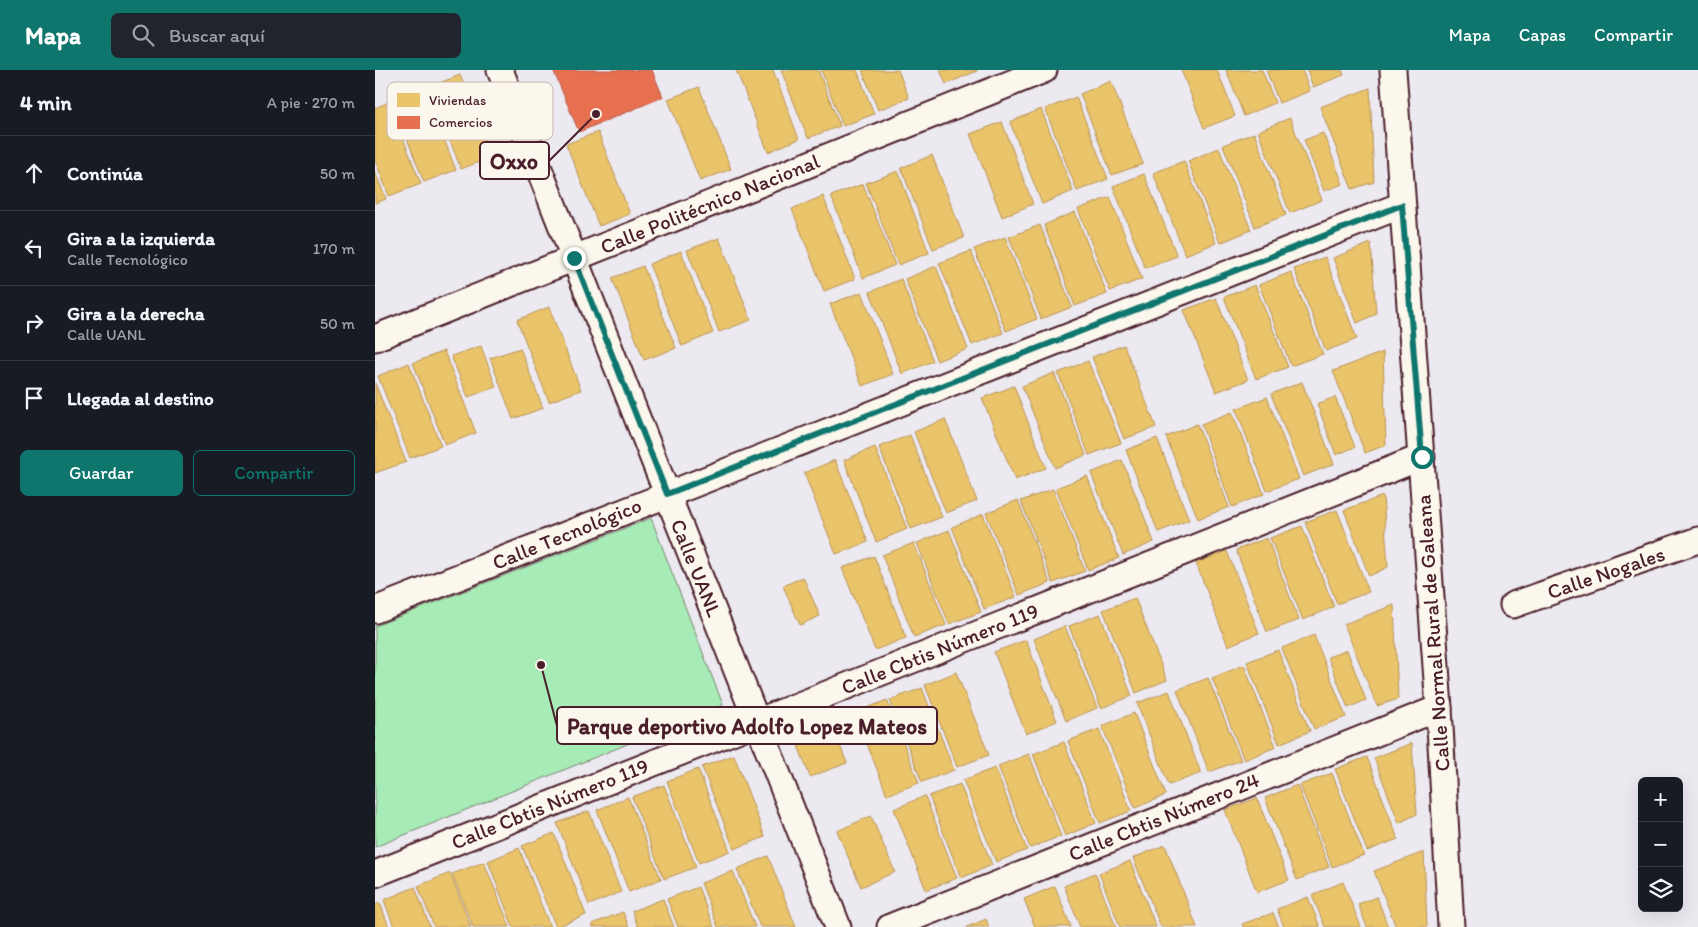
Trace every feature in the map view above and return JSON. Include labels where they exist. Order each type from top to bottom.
[{"type":"street","name":"Calle UANL","points":[[500,70],[505,82]]},
{"type":"street","name":"Calle Politécnico Nacional","points":[[375,338],[1044,70]]},
{"type":"street","name":"Calle Normal Rural de Galeana","points":[[1393,70],[1439,708],[1451,927]]},
{"type":"street","name":"Calle UANL","points":[[528,140],[838,927]]},
{"type":"street","name":"Calle Tecnológico","points":[[375,610],[1402,205]]},
{"type":"street","name":"Calle Cbtis Número 119","points":[[375,874],[1422,457]]},
{"type":"street","name":"Calle Nogales","points":[[1513,605],[1698,540]]},
{"type":"street","name":"Calle Cbtis Número 24","points":[[890,927],[1439,708]]},
{"type":"green space","points":[[651,518],[723,705],[375,847],[375,626]]},
{"type":"building: Viviendas","points":[[736,70],[773,70],[799,139],[768,152]]},
{"type":"building: Viviendas","points":[[781,70],[818,70],[840,126],[808,138]]},
{"type":"building: Viviendas","points":[[821,70],[857,70],[874,114],[843,126]]},
{"type":"building: Viviendas","points":[[862,70],[898,70],[909,98],[878,110]]},
{"type":"building: Viviendas","points":[[940,70],[977,70],[977,71],[946,84]]},
{"type":"building: Viviendas","points":[[1181,70],[1217,70],[1235,116],[1204,128]]},
{"type":"building: Viviendas","points":[[1226,70],[1262,70],[1275,103],[1244,116]]},
{"type":"building: Viviendas","points":[[1266,70],[1302,70],[1310,91],[1279,103]]},
{"type":"building: Viviendas","points":[[1307,70],[1342,70],[1344,75],[1313,87]]},
{"type":"building: Viviendas","points":[[460,75],[463,82],[442,82]]},
{"type":"building: Viviendas","points":[[1111,81],[1143,164],[1112,175],[1080,94]]},
{"type":"building: Viviendas","points":[[699,87],[731,169],[700,181],[668,99]]},
{"type":"building: Viviendas","points":[[1370,88],[1374,182],[1352,189],[1320,107]]},
{"type":"building: Viviendas","points":[[1076,97],[1108,179],[1077,191],[1045,109]]},
{"type":"building: Viviendas","points":[[387,103],[387,140],[404,140],[421,184],[389,196],[375,160],[375,108]]},
{"type":"building: Viviendas","points":[[1041,109],[1073,191],[1042,204],[1010,122]]},
{"type":"building: Viviendas","points":[[1290,118],[1322,200],[1290,213],[1258,131]]},
{"type":"building: Viviendas","points":[[1002,122],[1033,204],[1002,217],[970,134]]},
{"type":"building: Viviendas","points":[[598,132],[630,214],[599,226],[566,144]]},
{"type":"building: Viviendas","points":[[1254,133],[1286,215],[1255,227],[1223,145]]},
{"type":"building: Viviendas","points":[[1323,133],[1343,184],[1324,191],[1304,140]]},
{"type":"building: Viviendas","points":[[408,140],[444,140],[456,170],[424,182]]},
{"type":"building: Viviendas","points":[[450,140],[485,140],[492,157],[461,169]]},
{"type":"building: Viviendas","points":[[1219,148],[1251,230],[1220,243],[1188,161]]},
{"type":"building: Viviendas","points":[[932,155],[964,238],[933,249],[901,168]]},
{"type":"building: Viviendas","points":[[1184,161],[1216,243],[1185,255],[1153,173]]},
{"type":"building: Viviendas","points":[[898,171],[929,253],[898,265],[866,183]]},
{"type":"building: Viviendas","points":[[375,172],[386,199],[375,203]]},
{"type":"building: Viviendas","points":[[1144,174],[1177,256],[1145,268],[1113,186]]},
{"type":"building: Viviendas","points":[[863,184],[895,265],[863,278],[831,196]]},
{"type":"building: Viviendas","points":[[823,196],[855,279],[824,291],[792,209]]},
{"type":"building: Viviendas","points":[[1110,197],[1142,279],[1110,291],[1078,209]]},
{"type":"building: Viviendas","points":[[1075,212],[1107,294],[1075,306],[1044,225]]},
{"type":"building: Viviendas","points":[[1040,225],[1072,307],[1041,319],[1009,237]]},
{"type":"building: Viviendas","points":[[1005,237],[1037,319],[1006,331],[974,249]]},
{"type":"building: Viviendas","points":[[719,238],[751,320],[719,332],[687,250]]},
{"type":"building: Viviendas","points":[[1371,243],[1376,314],[1357,323],[1333,258]]},
{"type":"building: Viviendas","points":[[681,251],[713,333],[682,346],[649,264]]},
{"type":"building: Viviendas","points":[[971,251],[1003,333],[972,345],[939,263]]},
{"type":"building: Viviendas","points":[[1325,257],[1357,339],[1326,351],[1294,269]]},
{"type":"building: Viviendas","points":[[643,266],[676,348],[644,360],[612,278]]},
{"type":"building: Viviendas","points":[[936,266],[968,349],[937,361],[905,279]]},
{"type":"building: Viviendas","points":[[1291,272],[1323,354],[1291,366],[1259,285]]},
{"type":"building: Viviendas","points":[[901,279],[933,361],[902,374],[870,292]]},
{"type":"building: Viviendas","points":[[1255,285],[1288,367],[1256,379],[1224,297]]},
{"type":"building: Viviendas","points":[[862,292],[893,374],[862,386],[830,304]]},
{"type":"building: Viviendas","points":[[1216,298],[1248,380],[1216,392],[1184,310]]},
{"type":"building: Viviendas","points":[[549,307],[581,390],[549,402],[517,320]]},
{"type":"building: Viviendas","points":[[1124,345],[1156,427],[1124,439],[1092,357]]},
{"type":"building: Viviendas","points":[[481,346],[496,387],[468,397],[451,356]]},
{"type":"building: Viviendas","points":[[520,348],[543,408],[513,419],[490,358]]},
{"type":"building: Viviendas","points":[[444,351],[476,433],[445,445],[413,363]]},
{"type":"building: Viviendas","points":[[1383,352],[1386,445],[1365,453],[1333,371]]},
{"type":"building: Viviendas","points":[[1088,361],[1121,443],[1089,455],[1058,373]]},
{"type":"building: Viviendas","points":[[409,363],[441,446],[410,458],[378,376]]},
{"type":"building: Viviendas","points":[[1054,373],[1086,455],[1055,468],[1022,386]]},
{"type":"building: Viviendas","points":[[1302,382],[1334,464],[1303,476],[1271,394]]},
{"type":"building: Viviendas","points":[[375,383],[406,462],[375,473]]},
{"type":"building: Viviendas","points":[[1014,386],[1046,468],[1015,480],[982,398]]},
{"type":"building: Viviendas","points":[[1267,397],[1299,479],[1267,491],[1236,409]]},
{"type":"building: Viviendas","points":[[1335,397],[1355,447],[1336,455],[1317,404]]},
{"type":"building: Viviendas","points":[[1232,412],[1264,494],[1232,507],[1201,424]]},
{"type":"building: Viviendas","points":[[945,419],[977,501],[946,513],[914,432]]},
{"type":"building: Viviendas","points":[[1197,424],[1229,507],[1198,519],[1166,437]]},
{"type":"building: Viviendas","points":[[910,435],[942,517],[911,529],[879,447]]},
{"type":"building: Viviendas","points":[[1157,438],[1189,520],[1158,532],[1126,450]]},
{"type":"building: Viviendas","points":[[875,447],[907,529],[876,542],[844,460]]},
{"type":"building: Viviendas","points":[[835,460],[868,542],[836,554],[804,473]]},
{"type":"building: Viviendas","points":[[1122,460],[1154,542],[1123,555],[1091,473]]},
{"type":"building: Viviendas","points":[[1087,476],[1119,558],[1088,570],[1056,488]]},
{"type":"building: Viviendas","points":[[1053,489],[1085,571],[1053,583],[1021,501]]},
{"type":"building: Viviendas","points":[[1383,496],[1388,567],[1369,576],[1344,510]]},
{"type":"building: Viviendas","points":[[1018,500],[1050,583],[1019,595],[986,513]]},
{"type":"building: Viviendas","points":[[1337,510],[1369,592],[1337,604],[1305,522]]},
{"type":"building: Viviendas","points":[[983,514],[1016,597],[984,609],[952,527]]},
{"type":"building: Viviendas","points":[[1302,526],[1334,607],[1303,620],[1270,538]]},
{"type":"building: Viviendas","points":[[949,530],[981,612],[949,624],[917,543]]},
{"type":"building: Viviendas","points":[[1267,538],[1299,620],[1267,632],[1236,550]]},
{"type":"building: Viviendas","points":[[914,543],[946,625],[914,637],[882,555]]},
{"type":"building: Viviendas","points":[[1227,551],[1259,633],[1228,646],[1196,563]]},
{"type":"building: Viviendas","points":[[874,556],[906,638],[875,650],[842,568]]},
{"type":"building: Viviendas","points":[[803,577],[820,616],[800,625],[783,586]]},
{"type":"building: Viviendas","points":[[1135,598],[1167,680],[1136,693],[1103,610]]},
{"type":"building: Viviendas","points":[[1394,605],[1398,699],[1377,706],[1344,624]]},
{"type":"building: Viviendas","points":[[1100,614],[1132,696],[1101,708],[1069,626]]},
{"type":"building: Viviendas","points":[[1065,626],[1097,708],[1066,721],[1034,639]]},
{"type":"building: Viviendas","points":[[1314,635],[1346,717],[1314,729],[1282,648]]},
{"type":"building: Viviendas","points":[[1026,640],[1057,721],[1026,734],[994,652]]},
{"type":"building: Viviendas","points":[[1278,650],[1310,731],[1279,744],[1247,662]]},
{"type":"building: Viviendas","points":[[1347,650],[1366,700],[1348,708],[1328,657]]},
{"type":"building: Viviendas","points":[[1244,665],[1276,747],[1244,760],[1212,678]]},
{"type":"building: Viviendas","points":[[956,672],[989,755],[957,767],[925,685]]},
{"type":"building: Viviendas","points":[[1208,678],[1241,760],[1209,772],[1177,690]]},
{"type":"building: Viviendas","points":[[922,688],[954,770],[922,782],[890,700]]},
{"type":"building: Viviendas","points":[[1169,691],[1201,773],[1169,785],[1137,703]]},
{"type":"building: Viviendas","points":[[887,700],[919,783],[887,795],[855,713]]},
{"type":"building: Viviendas","points":[[827,713],[847,763],[810,777],[791,727]]},
{"type":"building: Viviendas","points":[[1134,713],[1166,795],[1135,808],[1102,726]]},
{"type":"building: Viviendas","points":[[1099,729],[1131,811],[1100,823],[1068,741]]},
{"type":"building: Viviendas","points":[[1064,742],[1096,823],[1065,836],[1033,754]]},
{"type":"building: Viviendas","points":[[1412,743],[1417,814],[1399,823],[1374,758]]},
{"type":"building: Viviendas","points":[[1029,754],[1061,836],[1030,848],[998,766]]},
{"type":"building: Viviendas","points":[[734,755],[765,837],[734,849],[702,767]]},
{"type":"building: Viviendas","points":[[1367,757],[1398,839],[1367,851],[1335,769]]},
{"type":"building: Viviendas","points":[[995,768],[1027,850],[996,862],[963,780]]},
{"type":"building: Viviendas","points":[[698,769],[730,851],[699,863],[667,781]]},
{"type":"building: Viviendas","points":[[1332,773],[1364,855],[1332,867],[1300,785]]},
{"type":"building: Viviendas","points":[[960,784],[992,865],[961,878],[929,796]]},
{"type":"building: Viviendas","points":[[664,785],[696,867],[664,879],[632,797]]},
{"type":"building: Viviendas","points":[[1297,785],[1329,867],[1297,880],[1265,798]]},
{"type":"building: Viviendas","points":[[925,796],[957,878],[926,890],[894,809]]},
{"type":"building: Viviendas","points":[[628,797],[661,879],[629,892],[597,810]]},
{"type":"building: Viviendas","points":[[1257,798],[1289,880],[1257,892],[1225,810]]},
{"type":"building: Viviendas","points":[[589,811],[621,892],[589,905],[557,823]]},
{"type":"building: Viviendas","points":[[871,816],[895,872],[861,887],[837,831]]},
{"type":"building: Viviendas","points":[[554,833],[586,915],[556,927],[522,846]]},
{"type":"building: Viviendas","points":[[1165,845],[1197,927],[1161,927],[1133,858]]},
{"type":"building: Viviendas","points":[[519,848],[550,927],[513,927],[488,861]]},
{"type":"building: Viviendas","points":[[1424,852],[1427,927],[1396,927],[1374,871]]},
{"type":"building: Viviendas","points":[[768,856],[796,927],[760,927],[737,869]]},
{"type":"building: Viviendas","points":[[1130,861],[1156,927],[1120,927],[1099,873]]},
{"type":"building: Viviendas","points":[[484,862],[510,927],[473,927],[452,874]]},
{"type":"building: Viviendas","points":[[733,871],[755,927],[718,927],[701,883]]},
{"type":"building: Viviendas","points":[[450,873],[471,927],[434,927],[418,886]]},
{"type":"building: Viviendas","points":[[1095,873],[1116,927],[1080,927],[1064,886]]},
{"type":"building: Viviendas","points":[[1343,882],[1361,927],[1325,927],[1312,895]]},
{"type":"building: Viviendas","points":[[1055,886],[1071,927],[1035,927],[1024,899]]},
{"type":"building: Viviendas","points":[[415,887],[430,927],[394,927],[384,900]]},
{"type":"building: Viviendas","points":[[698,887],[714,927],[678,927],[667,899]]},
{"type":"building: Viviendas","points":[[1308,897],[1320,927],[1284,927],[1277,909]]},
{"type":"building: Viviendas","points":[[1377,897],[1388,927],[1367,927],[1358,904]]},
{"type":"building: Viviendas","points":[[663,899],[674,927],[638,927],[632,911]]},
{"type":"building: Viviendas","points":[[380,903],[389,927],[375,927],[375,905]]},
{"type":"building: Viviendas","points":[[623,912],[629,927],[593,927],[592,924]]},
{"type":"building: Viviendas","points":[[1273,913],[1279,927],[1243,927],[1242,924]]},
{"type":"building: Viviendas","points":[[986,919],[989,927],[967,927]]},
{"type":"building: Comercios","points":[[559,70],[652,70],[663,97],[579,132],[554,72]]},
{"type":"place","name":"Oxxo","points":[[596,114]]},
{"type":"place","name":"Parque deportivo Adolfo Lopez Mateos","points":[[541,665]]},
{"type":"route","points":[[574,258],[667,494],[1402,205],[1422,457]]}]
